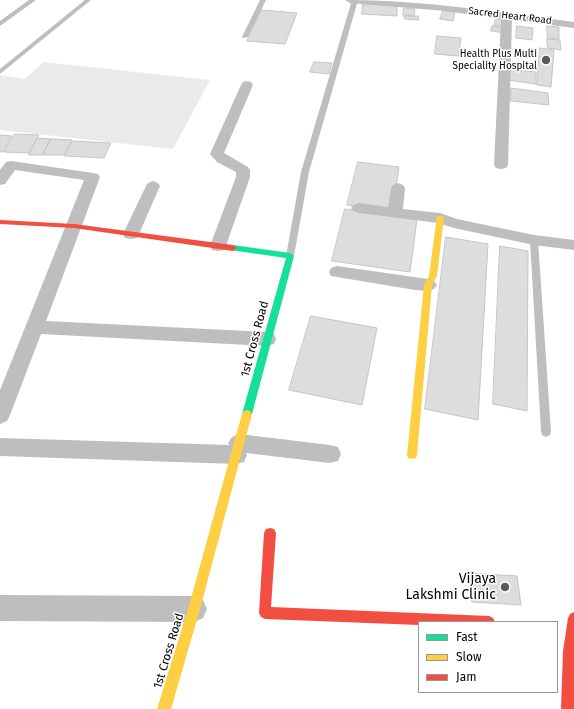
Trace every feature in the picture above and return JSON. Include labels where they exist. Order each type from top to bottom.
[{"type":"street","name":"Sacred Heart Road","points":[[350,0],[446,8],[574,25]]},
{"type":"street","points":[[502,165],[507,16]]},
{"type":"street","points":[[218,246],[243,177],[243,170],[222,159],[217,154],[247,86]]},
{"type":"street","points":[[0,181],[11,165],[93,177],[0,415]]},
{"type":"street","points":[[132,234],[153,186]]},
{"type":"street","points":[[395,213],[398,188]]},
{"type":"street","points":[[359,208],[440,218],[454,223],[534,240],[574,245]]},
{"type":"street","points":[[412,455],[428,285],[433,276],[440,218]]},
{"type":"street","points":[[0,222],[74,226],[290,256]]},
{"type":"street","name":"1st Cross Road","points":[[164,709],[194,608],[290,256]]},
{"type":"street","points":[[337,272],[428,285]]},
{"type":"street","points":[[34,327],[267,339]]},
{"type":"street","points":[[0,447],[237,449],[330,454]]},
{"type":"street","points":[[270,533],[265,613],[464,621]]},
{"type":"street","points":[[0,608],[194,608]]},
{"type":"street","points":[[568,622],[568,709]]},
{"type":"lane","points":[[0,24],[33,0]]},
{"type":"lane","points":[[0,72],[88,0]]},
{"type":"lane","points":[[245,37],[263,0]]},
{"type":"lane","points":[[290,256],[305,172],[355,0]]},
{"type":"lane","points":[[534,240],[546,432]]},
{"type":"shaded area","points":[[43,62],[210,80],[173,149],[0,130],[0,75],[25,79]]},
{"type":"building","points":[[363,4],[397,5],[397,16],[362,14]]},
{"type":"building","points":[[404,8],[415,9],[414,16],[403,15]]},
{"type":"building","points":[[262,10],[297,13],[285,44],[247,41]]},
{"type":"building","points":[[443,11],[455,12],[453,21],[440,19]]},
{"type":"building","points":[[404,16],[418,16],[419,20],[405,19]]},
{"type":"building","points":[[496,19],[507,21],[505,27],[494,25]]},
{"type":"building","points":[[492,26],[506,28],[505,33],[491,31]]},
{"type":"building","points":[[517,26],[533,28],[532,40],[516,38]]},
{"type":"building","points":[[547,26],[559,27],[559,39],[548,38]]},
{"type":"building","points":[[437,36],[461,38],[459,56],[435,54]]},
{"type":"building","points":[[547,39],[560,40],[561,50],[548,48]]},
{"type":"building","points":[[540,48],[554,50],[551,87],[537,85]]},
{"type":"building","points":[[314,62],[332,63],[329,74],[310,72]]},
{"type":"building","points":[[508,69],[536,72],[536,84],[508,80]]},
{"type":"building","points":[[511,88],[548,93],[549,105],[511,101]]},
{"type":"building","points":[[15,134],[39,135],[29,153],[4,152]]},
{"type":"building","points":[[0,135],[12,136],[2,152],[0,152]]},
{"type":"building","points":[[38,138],[51,139],[42,155],[29,155]]},
{"type":"building","points":[[51,139],[72,140],[64,155],[43,155]]},
{"type":"building","points":[[73,141],[111,143],[104,158],[65,156]]},
{"type":"building","points":[[358,162],[399,167],[392,211],[347,205]]},
{"type":"building","points":[[345,209],[417,219],[410,272],[332,261]]},
{"type":"building","points":[[446,237],[488,244],[478,420],[425,409]]},
{"type":"building","points":[[500,246],[528,251],[527,411],[493,404]]},
{"type":"building","points":[[311,316],[377,328],[362,405],[289,390]]},
{"type":"building","points":[[469,573],[517,576],[521,605],[472,602]]},
{"type":"traffic: fast","points":[[233,248],[290,256],[247,414]]},
{"type":"traffic: slow","points":[[412,455],[428,285],[433,276],[440,218]]},
{"type":"traffic: slow","points":[[164,709],[194,609],[247,414]]},
{"type":"traffic: jam","points":[[0,222],[74,226],[233,248]]},
{"type":"traffic: jam","points":[[270,533],[265,613],[464,621]]},
{"type":"traffic: jam","points":[[568,709],[569,651],[574,618]]},
{"type":"place","name":"Health Plus Multi Speciality Hospital","points":[[546,60]]},
{"type":"place","name":"Vijaya Lakshmi Clinic","points":[[505,587]]}]
